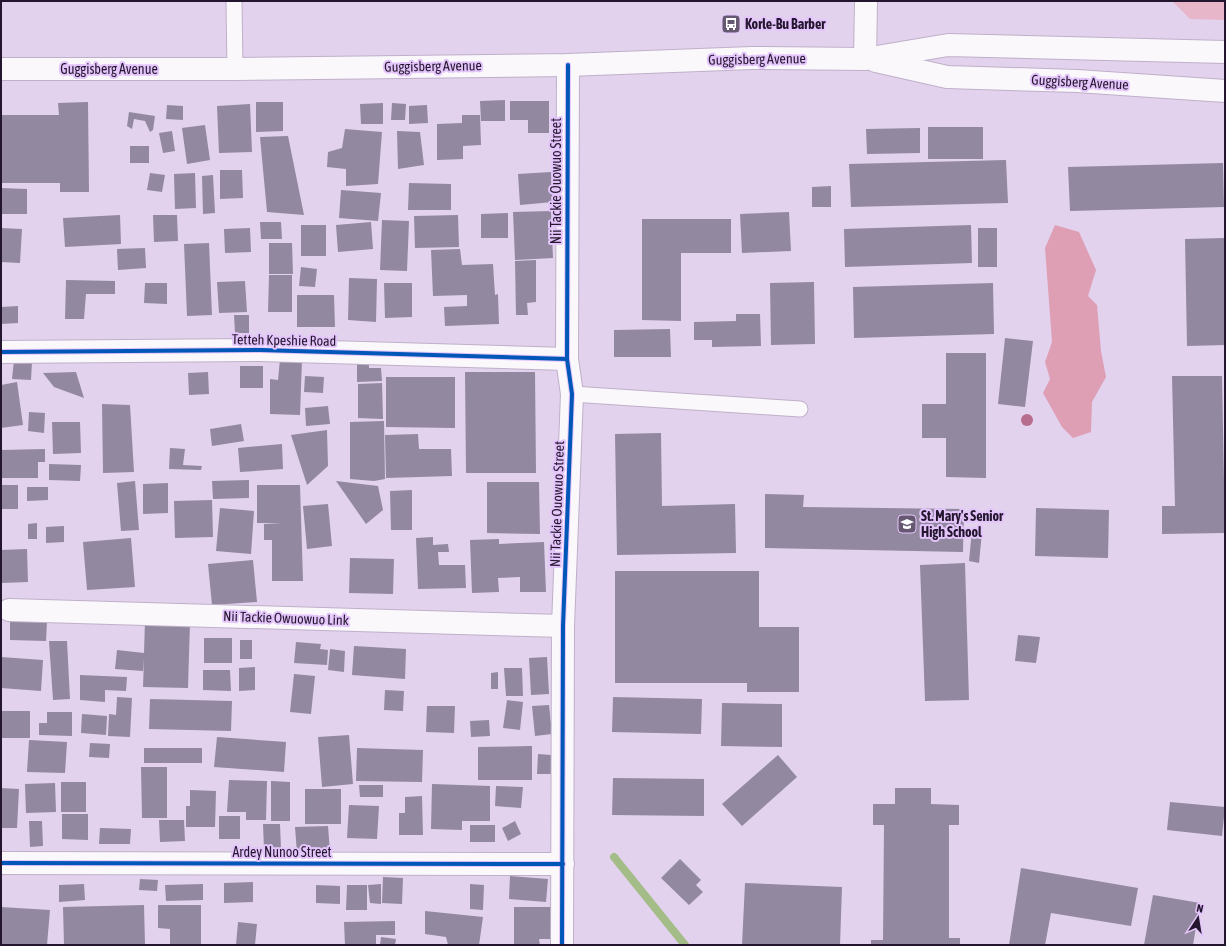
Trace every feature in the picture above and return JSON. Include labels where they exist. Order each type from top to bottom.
[{"type":"street","points":[[865,59],[866,1]]},
{"type":"street","name":"Guggisberg Avenue","points":[[1,69],[235,69],[568,65],[752,58],[865,59],[948,45],[1225,52]]},
{"type":"street","name":"Guggisberg Avenue","points":[[865,59],[948,77],[1077,81],[1225,91]]},
{"type":"street","name":"Nii Tackie Ouowuo Street","points":[[562,945],[564,626],[572,394],[567,359],[568,65]]},
{"type":"street","name":"Tetteh Kpeshie Road","points":[[1,352],[260,350],[567,359]]},
{"type":"street","name":"Nii Tackie Owuowuo Link","points":[[9,610],[564,626]]},
{"type":"street","name":"Ardey Nunoo Street","points":[[1,863],[563,864]]},
{"type":"lane","points":[[234,1],[235,69]]},
{"type":"lane","points":[[572,394],[800,409]]},
{"type":"shaded area","points":[[1172,1],[1225,1],[1225,20],[1190,19]]},
{"type":"shaded area","points":[[1055,225],[1079,232],[1096,270],[1088,296],[1097,305],[1101,351],[1106,377],[1092,402],[1091,432],[1073,438],[1062,427],[1043,393],[1050,379],[1045,362],[1052,342],[1045,248]]},
{"type":"building","points":[[505,100],[505,121],[481,121],[480,101]]},
{"type":"building","points":[[510,101],[549,101],[549,133],[528,133],[528,120],[510,120]]},
{"type":"building","points":[[88,102],[89,192],[60,192],[60,183],[1,183],[1,115],[59,115],[58,103]]},
{"type":"building","points":[[256,102],[283,102],[283,131],[256,132]]},
{"type":"building","points":[[383,103],[383,124],[361,124],[360,104]]},
{"type":"building","points":[[392,103],[406,104],[405,120],[391,120]]},
{"type":"building","points":[[250,104],[252,152],[219,153],[217,106]]},
{"type":"building","points":[[167,105],[183,106],[183,120],[166,119]]},
{"type":"building","points":[[427,105],[428,123],[409,124],[409,106]]},
{"type":"building","points":[[129,112],[155,116],[153,130],[150,132],[145,121],[134,119],[132,129],[127,126]]},
{"type":"building","points":[[462,115],[480,115],[481,145],[463,146],[463,159],[437,160],[437,124],[462,123]]},
{"type":"building","points":[[205,125],[210,160],[187,164],[182,128]]},
{"type":"building","points":[[928,127],[983,127],[983,159],[928,159]]},
{"type":"building","points":[[920,128],[920,153],[867,154],[866,129]]},
{"type":"building","points":[[345,129],[382,132],[378,184],[346,186],[346,169],[327,167],[328,152],[342,148]]},
{"type":"building","points":[[172,131],[175,151],[163,153],[159,133]]},
{"type":"building","points":[[397,131],[420,132],[424,165],[398,169]]},
{"type":"building","points":[[288,136],[304,215],[267,212],[260,137]]},
{"type":"building","points":[[130,146],[149,146],[149,163],[130,163]]},
{"type":"building","points":[[1006,160],[1008,203],[851,207],[849,164]]},
{"type":"building","points":[[1223,163],[1224,207],[1070,211],[1068,167]]},
{"type":"building","points":[[220,170],[242,170],[243,198],[220,199]]},
{"type":"building","points":[[551,172],[553,202],[520,205],[518,174]]},
{"type":"building","points":[[150,173],[165,175],[162,192],[147,190]]},
{"type":"building","points":[[195,173],[196,208],[175,209],[174,174]]},
{"type":"building","points":[[213,175],[215,213],[203,214],[202,176]]},
{"type":"building","points":[[409,183],[451,184],[451,210],[408,210]]},
{"type":"building","points":[[831,186],[831,207],[812,207],[812,187]]},
{"type":"building","points":[[1,188],[27,189],[27,214],[1,214]]},
{"type":"building","points":[[341,190],[381,193],[378,221],[339,218]]},
{"type":"building","points":[[551,211],[553,258],[515,260],[513,212]]},
{"type":"building","points":[[789,212],[791,251],[742,253],[740,214]]},
{"type":"building","points":[[508,213],[508,238],[481,238],[481,214]]},
{"type":"building","points":[[120,215],[121,244],[65,247],[63,218]]},
{"type":"building","points":[[153,215],[177,215],[178,241],[154,242]]},
{"type":"building","points":[[458,215],[459,247],[415,248],[414,216]]},
{"type":"building","points":[[642,219],[731,219],[731,253],[681,253],[681,321],[642,320]]},
{"type":"building","points":[[382,220],[409,221],[407,271],[380,270]]},
{"type":"building","points":[[260,222],[281,222],[282,239],[261,239]]},
{"type":"building","points":[[371,222],[373,249],[338,252],[336,225]]},
{"type":"building","points":[[301,225],[326,225],[326,256],[301,256]]},
{"type":"building","points":[[971,225],[972,263],[845,267],[844,229]]},
{"type":"building","points":[[1,228],[22,229],[20,263],[1,262]]},
{"type":"building","points":[[250,228],[251,252],[225,253],[224,229]]},
{"type":"building","points":[[978,228],[997,228],[997,267],[978,267]]},
{"type":"building","points":[[1225,238],[1225,345],[1187,346],[1185,239]]},
{"type":"building","points":[[209,243],[212,315],[187,316],[184,244]]},
{"type":"building","points":[[269,243],[292,243],[293,274],[269,274]]},
{"type":"building","points":[[145,248],[146,268],[118,270],[117,249]]},
{"type":"building","points":[[460,249],[462,265],[493,264],[495,295],[498,294],[499,324],[445,326],[444,307],[467,306],[467,295],[433,296],[431,250]]},
{"type":"building","points":[[536,260],[536,302],[527,303],[528,315],[516,315],[515,261]]},
{"type":"building","points":[[301,267],[317,269],[315,287],[299,286]]},
{"type":"building","points":[[269,275],[292,275],[292,312],[268,312]]},
{"type":"building","points":[[349,278],[377,279],[376,322],[348,320]]},
{"type":"building","points":[[66,280],[115,281],[115,294],[86,294],[84,319],[65,319]]},
{"type":"building","points":[[245,281],[247,312],[219,313],[217,282]]},
{"type":"building","points":[[814,282],[815,344],[771,345],[770,283]]},
{"type":"building","points":[[145,283],[167,283],[167,304],[144,303]]},
{"type":"building","points":[[384,283],[412,283],[412,317],[385,318]]},
{"type":"building","points":[[993,283],[994,334],[854,338],[853,287]]},
{"type":"building","points":[[297,295],[334,295],[335,327],[297,327]]},
{"type":"building","points":[[18,306],[18,323],[1,324],[1,307]]},
{"type":"building","points":[[736,314],[760,314],[761,346],[712,347],[712,340],[694,340],[694,322],[736,321]]},
{"type":"building","points":[[234,315],[249,315],[249,333],[235,333]]},
{"type":"building","points":[[670,329],[671,357],[614,357],[614,330]]},
{"type":"building","points":[[1005,338],[1033,341],[1025,407],[998,404]]},
{"type":"building","points":[[946,353],[986,353],[986,478],[946,477],[946,438],[922,438],[922,404],[946,404]]},
{"type":"building","points":[[280,359],[302,360],[300,415],[270,414],[270,379],[278,380]]},
{"type":"building","points":[[14,360],[32,362],[31,380],[12,379]]},
{"type":"building","points":[[369,360],[369,368],[381,368],[382,381],[357,382],[357,361]]},
{"type":"building","points":[[240,366],[263,366],[263,388],[240,388]]},
{"type":"building","points":[[76,372],[84,398],[54,387],[43,373]]},
{"type":"building","points":[[208,372],[209,394],[189,395],[188,373]]},
{"type":"building","points":[[465,372],[535,372],[536,473],[466,473]]},
{"type":"building","points":[[305,376],[324,377],[323,393],[304,392]]},
{"type":"building","points":[[1172,376],[1222,376],[1225,533],[1162,534],[1162,506],[1175,506]]},
{"type":"building","points":[[386,377],[455,377],[455,428],[386,427]]},
{"type":"building","points":[[17,382],[23,425],[1,428],[1,385]]},
{"type":"building","points":[[382,383],[383,419],[358,418],[358,384]]},
{"type":"building","points":[[102,404],[130,405],[134,472],[103,473]]},
{"type":"building","points":[[328,406],[330,424],[306,426],[305,408]]},
{"type":"building","points":[[29,412],[45,413],[44,433],[28,431]]},
{"type":"building","points":[[384,421],[385,479],[374,481],[350,479],[350,422]]},
{"type":"building","points":[[52,422],[80,422],[81,453],[53,454]]},
{"type":"building","points":[[241,424],[244,441],[212,446],[210,429]]},
{"type":"building","points":[[327,430],[328,466],[307,485],[291,435]]},
{"type":"building","points":[[661,433],[662,506],[735,504],[736,553],[617,555],[615,434]]},
{"type":"building","points":[[418,434],[419,449],[451,449],[452,476],[386,478],[385,435]]},
{"type":"building","points":[[282,444],[283,469],[240,472],[238,448]]},
{"type":"building","points":[[170,448],[185,449],[183,465],[202,466],[201,470],[169,469]]},
{"type":"building","points":[[45,449],[45,462],[38,462],[38,478],[2,478],[1,450]]},
{"type":"building","points":[[49,464],[81,465],[80,481],[49,480]]},
{"type":"building","points":[[249,480],[249,498],[213,499],[212,481]]},
{"type":"building","points":[[135,481],[139,530],[121,531],[117,483]]},
{"type":"building","points":[[336,481],[378,486],[383,510],[366,524]]},
{"type":"building","points":[[487,482],[539,482],[540,534],[487,533]]},
{"type":"building","points":[[168,483],[168,513],[143,514],[143,484]]},
{"type":"building","points":[[1,485],[18,485],[18,509],[1,509]]},
{"type":"building","points":[[257,485],[300,485],[303,581],[272,581],[272,540],[264,540],[264,524],[282,523],[257,523]]},
{"type":"building","points":[[27,487],[48,487],[48,500],[27,501]]},
{"type":"building","points":[[412,490],[412,530],[391,530],[390,491]]},
{"type":"building","points":[[765,494],[804,495],[803,507],[964,509],[963,552],[765,548]]},
{"type":"building","points":[[212,500],[213,537],[175,538],[174,501]]},
{"type":"building","points":[[328,504],[332,546],[307,549],[303,506]]},
{"type":"building","points":[[220,508],[254,511],[251,554],[216,551]]},
{"type":"building","points":[[1036,508],[1109,510],[1108,558],[1035,556]]},
{"type":"building","points":[[37,523],[37,539],[28,539],[28,524]]},
{"type":"building","points":[[64,526],[64,542],[46,543],[46,527]]},
{"type":"building","points":[[972,530],[982,532],[979,563],[969,561]]},
{"type":"building","points":[[433,537],[433,545],[448,544],[449,552],[438,552],[439,565],[465,565],[466,588],[418,589],[416,538]]},
{"type":"building","points":[[131,538],[135,587],[87,590],[83,542]]},
{"type":"building","points":[[499,539],[499,544],[544,542],[546,592],[520,592],[520,577],[498,578],[499,592],[472,593],[470,540]]},
{"type":"building","points":[[27,549],[28,582],[1,583],[1,550]]},
{"type":"building","points":[[350,558],[394,559],[393,594],[349,593]]},
{"type":"building","points":[[253,560],[257,602],[212,605],[208,564]]},
{"type":"building","points":[[965,563],[969,700],[925,701],[920,565]]},
{"type":"building","points":[[615,571],[759,571],[759,627],[799,627],[799,692],[747,692],[747,683],[615,683]]},
{"type":"building","points":[[10,620],[47,621],[46,641],[10,640]]},
{"type":"building","points":[[145,621],[190,623],[188,688],[143,687],[144,658],[143,671],[115,669],[117,650],[144,653]]},
{"type":"building","points":[[1018,635],[1040,637],[1036,663],[1015,661]]},
{"type":"building","points":[[204,638],[232,638],[232,663],[204,663]]},
{"type":"building","points":[[240,640],[252,640],[252,659],[240,659]]},
{"type":"building","points":[[49,641],[67,641],[70,699],[53,700]]},
{"type":"building","points":[[296,642],[321,644],[320,649],[328,650],[327,665],[294,663]]},
{"type":"building","points":[[354,646],[406,649],[405,679],[352,675]]},
{"type":"building","points":[[330,649],[345,651],[344,672],[328,670]]},
{"type":"building","points":[[1,657],[43,660],[41,691],[1,688]]},
{"type":"building","points":[[547,657],[549,694],[531,695],[529,658]]},
{"type":"building","points":[[255,667],[255,690],[239,691],[239,668]]},
{"type":"building","points":[[504,668],[522,668],[523,696],[506,696]]},
{"type":"building","points":[[203,670],[230,670],[231,691],[203,690]]},
{"type":"building","points":[[498,672],[498,689],[491,689],[491,673]]},
{"type":"building","points":[[294,674],[315,676],[311,714],[290,712]]},
{"type":"building","points":[[80,675],[127,677],[126,691],[105,690],[105,702],[80,700]]},
{"type":"building","points":[[385,690],[404,691],[403,711],[384,710]]},
{"type":"building","points":[[117,697],[132,698],[130,737],[108,736],[109,714],[116,715]]},
{"type":"building","points":[[613,697],[702,699],[701,734],[612,732]]},
{"type":"building","points":[[150,699],[232,701],[231,731],[149,729]]},
{"type":"building","points":[[507,700],[523,702],[520,730],[503,728]]},
{"type":"building","points":[[722,703],[782,704],[782,747],[721,746]]},
{"type":"building","points":[[549,705],[552,734],[535,736],[532,706]]},
{"type":"building","points":[[427,706],[455,706],[454,733],[426,732]]},
{"type":"building","points":[[1,711],[30,711],[30,738],[1,738]]},
{"type":"building","points":[[47,712],[72,712],[72,736],[39,735],[39,723],[47,723]]},
{"type":"building","points":[[82,714],[107,716],[106,735],[81,733]]},
{"type":"building","points":[[489,720],[490,736],[471,737],[470,721]]},
{"type":"building","points":[[349,735],[353,784],[322,787],[318,737]]},
{"type":"building","points":[[217,737],[286,742],[284,772],[214,767]]},
{"type":"building","points":[[29,740],[67,742],[65,773],[27,772]]},
{"type":"building","points":[[90,743],[110,744],[109,758],[89,757]]},
{"type":"building","points":[[532,746],[532,780],[478,780],[478,747]]},
{"type":"building","points":[[144,748],[202,748],[202,763],[144,763]]},
{"type":"building","points":[[357,748],[423,750],[422,782],[356,781]]},
{"type":"building","points":[[538,754],[551,755],[551,774],[537,774]]},
{"type":"building","points":[[778,755],[797,777],[742,826],[722,804]]},
{"type":"building","points":[[141,767],[167,767],[167,818],[142,818]]},
{"type":"building","points":[[613,778],[704,779],[704,816],[612,815]]},
{"type":"building","points":[[229,780],[267,781],[266,820],[246,820],[246,812],[227,812]]},
{"type":"building","points":[[271,781],[290,782],[290,821],[271,821]]},
{"type":"building","points":[[61,782],[86,782],[86,812],[61,812]]},
{"type":"building","points":[[55,783],[56,812],[26,813],[25,784]]},
{"type":"building","points":[[432,784],[490,786],[490,821],[462,821],[462,830],[431,829]]},
{"type":"building","points":[[359,785],[383,785],[383,797],[360,797]]},
{"type":"building","points":[[496,786],[523,787],[521,808],[495,806]]},
{"type":"building","points":[[1,788],[19,789],[17,828],[1,828]]},
{"type":"building","points":[[895,788],[931,788],[931,804],[959,805],[959,825],[949,825],[949,938],[960,938],[960,945],[871,945],[871,940],[883,940],[884,825],[873,825],[873,804],[895,804]]},
{"type":"building","points":[[305,789],[341,789],[341,824],[305,824]]},
{"type":"building","points":[[190,790],[216,791],[215,827],[186,827],[186,806],[190,806]]},
{"type":"building","points":[[422,796],[423,835],[399,835],[399,813],[405,813],[405,797]]},
{"type":"building","points":[[1170,802],[1225,807],[1222,836],[1167,830]]},
{"type":"building","points":[[349,805],[379,806],[377,839],[347,838]]},
{"type":"building","points":[[62,814],[88,814],[88,840],[62,839]]},
{"type":"building","points":[[219,816],[240,816],[240,839],[219,839]]},
{"type":"building","points":[[159,820],[184,820],[185,841],[160,842]]},
{"type":"building","points":[[29,821],[42,821],[43,846],[30,847]]},
{"type":"building","points":[[515,821],[521,834],[508,841],[502,828]]},
{"type":"building","points":[[263,824],[280,824],[281,849],[264,849]]},
{"type":"building","points":[[470,825],[495,825],[495,842],[470,842]]},
{"type":"building","points":[[328,826],[330,852],[297,853],[295,827]]},
{"type":"building","points":[[100,828],[131,829],[130,844],[99,844]]},
{"type":"building","points":[[680,859],[701,880],[696,885],[703,892],[689,905],[661,878]]},
{"type":"building","points":[[1021,868],[1138,888],[1131,926],[1051,913],[1045,945],[1009,945]]},
{"type":"building","points":[[510,876],[548,879],[546,902],[509,899]]},
{"type":"building","points":[[383,877],[403,878],[402,904],[382,903]]},
{"type":"building","points":[[140,879],[158,880],[157,891],[139,890]]},
{"type":"building","points":[[253,882],[253,902],[224,903],[224,883]]},
{"type":"building","points":[[745,883],[842,887],[840,945],[742,945]]},
{"type":"building","points":[[84,884],[85,900],[59,902],[59,885]]},
{"type":"building","points":[[203,884],[203,900],[166,901],[165,885]]},
{"type":"building","points":[[381,884],[381,904],[370,903],[368,885]]},
{"type":"building","points":[[470,884],[484,885],[483,910],[470,909]]},
{"type":"building","points":[[316,885],[340,886],[340,904],[316,903]]},
{"type":"building","points":[[347,885],[367,885],[367,910],[346,910]]},
{"type":"building","points":[[1153,895],[1200,903],[1193,945],[1144,945]]},
{"type":"building","points":[[144,905],[145,945],[64,945],[63,907]]},
{"type":"building","points":[[158,905],[201,905],[201,945],[170,945],[170,929],[158,928]]},
{"type":"building","points":[[1,907],[50,910],[47,945],[1,945]]},
{"type":"building","points":[[514,907],[554,907],[554,939],[539,939],[540,945],[514,945]]},
{"type":"building","points":[[425,911],[483,917],[479,945],[448,945],[446,937],[425,934]]},
{"type":"building","points":[[395,921],[395,935],[376,935],[376,945],[345,945],[344,922]]},
{"type":"building","points":[[238,922],[257,924],[255,945],[236,945]]},
{"type":"building","points":[[381,937],[396,939],[395,945],[380,945]]},
{"type":"waterway","points":[[614,857],[685,945]]},
{"type":"cycle path","points":[[562,945],[563,626],[572,394],[567,359],[568,65]]},
{"type":"cycle path","points":[[1,352],[260,350],[567,359]]},
{"type":"cycle path","points":[[1,863],[563,864]]},
{"type":"place","name":"Korle-Bu Barber","points":[[731,24]]},
{"type":"place","name":"St. Mary's Senior High School","points":[[907,524]]}]
